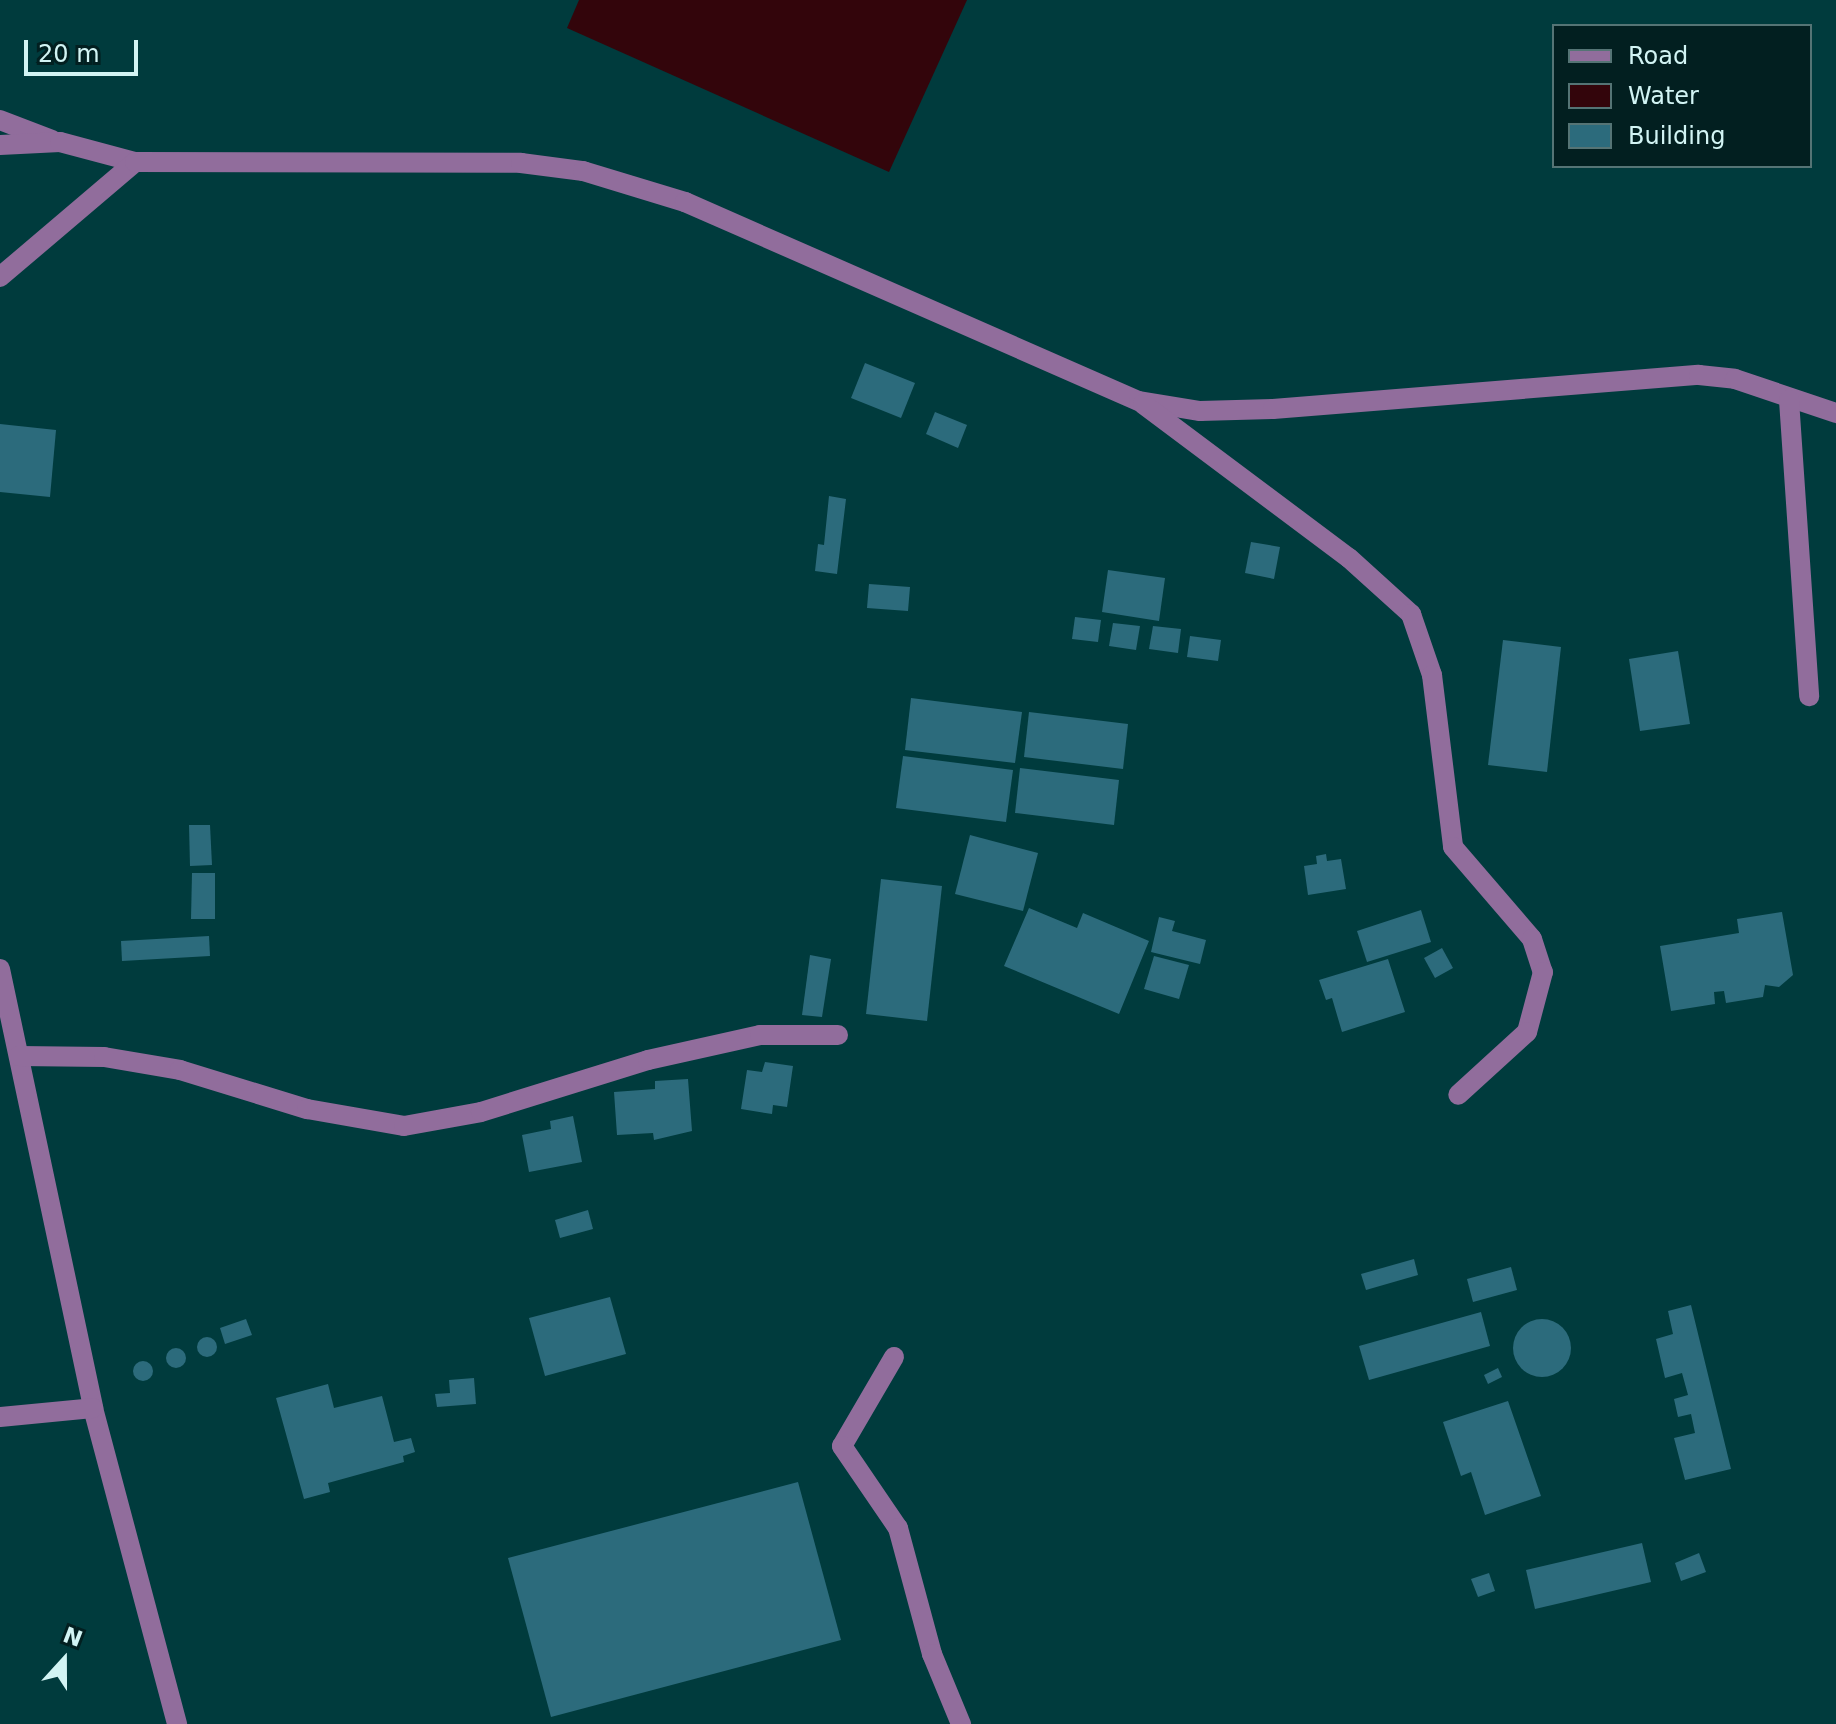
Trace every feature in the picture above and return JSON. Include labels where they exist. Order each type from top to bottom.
[{"type":"street","points":[[0,120],[60,142],[135,162],[521,163],[583,171],[685,202],[1139,401],[1349,558],[1411,614],[1432,675],[1453,847],[1532,939],[1543,972],[1527,1032],[1458,1095]]},
{"type":"street","points":[[0,145],[60,142]]},
{"type":"street","points":[[0,277],[135,162]]},
{"type":"street","points":[[1139,401],[1200,411],[1273,409],[1699,375],[1735,379],[1789,400],[1836,413]]},
{"type":"street","points":[[1789,400],[1809,696]]},
{"type":"street","points":[[0,969],[93,1408],[177,1724]]},
{"type":"street","points":[[19,1056],[104,1057],[180,1070],[307,1109],[404,1126],[481,1112],[648,1060],[760,1035],[838,1035]]},
{"type":"street","points":[[894,1357],[842,1446],[898,1528],[932,1654],[961,1724]]},
{"type":"street","points":[[0,1417],[93,1408]]},
{"type":"water","points":[[579,0],[967,0],[889,172],[567,28]]},
{"type":"building","points":[[865,363],[915,383],[901,418],[851,398]]},
{"type":"building","points":[[935,412],[967,425],[958,448],[926,434]]},
{"type":"building","points":[[0,424],[56,430],[50,497],[0,492]]},
{"type":"building","points":[[829,496],[846,499],[837,574],[815,571],[818,544],[824,545]]},
{"type":"building","points":[[1251,542],[1280,547],[1274,579],[1245,573]]},
{"type":"building","points":[[1108,570],[1165,578],[1159,621],[1102,612]]},
{"type":"building","points":[[869,584],[910,587],[908,611],[867,608]]},
{"type":"building","points":[[1075,617],[1101,620],[1098,642],[1072,639]]},
{"type":"building","points":[[1113,623],[1140,626],[1136,650],[1109,646]]},
{"type":"building","points":[[1153,626],[1181,629],[1178,653],[1149,649]]},
{"type":"building","points":[[1190,636],[1221,640],[1218,661],[1187,657]]},
{"type":"building","points":[[1503,640],[1561,647],[1547,772],[1488,765]]},
{"type":"building","points":[[1678,651],[1690,724],[1640,731],[1629,659]]},
{"type":"building","points":[[911,698],[1022,712],[1015,763],[905,750]]},
{"type":"building","points":[[1029,712],[1128,724],[1123,769],[1024,757]]},
{"type":"building","points":[[903,756],[1013,770],[1006,822],[896,808]]},
{"type":"building","points":[[1020,768],[1119,780],[1114,825],[1015,813]]},
{"type":"building","points":[[189,825],[210,825],[212,865],[190,866]]},
{"type":"building","points":[[970,835],[1038,853],[1023,911],[955,894]]},
{"type":"building","points":[[1326,854],[1327,861],[1341,859],[1346,889],[1308,895],[1304,866],[1317,864],[1316,856]]},
{"type":"building","points":[[192,873],[215,873],[215,919],[191,919]]},
{"type":"building","points":[[881,879],[942,886],[927,1021],[866,1014]]},
{"type":"building","points":[[1029,908],[1077,928],[1083,913],[1149,941],[1119,1014],[1004,966]]},
{"type":"building","points":[[1421,910],[1431,942],[1367,962],[1357,931]]},
{"type":"building","points":[[1782,912],[1793,975],[1779,987],[1765,985],[1763,997],[1726,1003],[1724,991],[1714,992],[1715,1004],[1671,1011],[1660,946],[1739,933],[1737,919]]},
{"type":"building","points":[[1159,917],[1175,921],[1172,931],[1206,940],[1200,964],[1151,952]]},
{"type":"building","points":[[209,936],[210,956],[122,961],[121,941]]},
{"type":"building","points":[[1442,948],[1453,968],[1435,978],[1424,958]]},
{"type":"building","points":[[810,955],[831,959],[822,1017],[802,1015]]},
{"type":"building","points":[[1154,956],[1189,965],[1179,999],[1144,989]]},
{"type":"building","points":[[1388,959],[1405,1012],[1342,1032],[1332,998],[1326,1000],[1319,980]]},
{"type":"building","points":[[765,1062],[793,1066],[787,1107],[773,1105],[772,1114],[741,1109],[747,1070],[762,1072]]},
{"type":"building","points":[[688,1079],[692,1131],[654,1140],[653,1133],[617,1135],[614,1092],[655,1089],[655,1081]]},
{"type":"building","points":[[573,1116],[582,1162],[529,1172],[522,1135],[551,1129],[550,1121]]},
{"type":"building","points":[[588,1210],[593,1229],[560,1238],[555,1220]]},
{"type":"building","points":[[1414,1259],[1418,1275],[1366,1290],[1361,1274]]},
{"type":"building","points":[[1511,1267],[1517,1290],[1473,1302],[1467,1279]]},
{"type":"building","points":[[610,1297],[626,1354],[545,1376],[529,1318]]},
{"type":"building","points":[[1691,1305],[1731,1469],[1685,1480],[1674,1438],[1695,1433],[1691,1414],[1678,1417],[1674,1399],[1688,1395],[1682,1373],[1665,1378],[1656,1339],[1673,1334],[1668,1311]]},
{"type":"building","points":[[1481,1312],[1490,1346],[1369,1380],[1359,1346]]},
{"type":"building","points":[[246,1319],[252,1335],[225,1344],[220,1328]]},
{"type":"building","points":[[1542,1319],[1553,1321],[1562,1328],[1569,1337],[1569,1359],[1562,1368],[1553,1375],[1542,1377],[1531,1375],[1522,1368],[1515,1359],[1513,1348],[1515,1337],[1522,1328],[1531,1321]]},
{"type":"building","points":[[207,1337],[214,1340],[217,1347],[214,1354],[207,1357],[200,1354],[197,1347],[200,1340]]},
{"type":"building","points":[[176,1348],[183,1351],[186,1358],[183,1365],[176,1368],[169,1365],[166,1358],[169,1351]]},
{"type":"building","points":[[143,1361],[150,1364],[153,1371],[150,1378],[143,1381],[136,1378],[133,1371],[136,1364]]},
{"type":"building","points":[[1498,1368],[1502,1377],[1488,1384],[1484,1375]]},
{"type":"building","points":[[474,1378],[476,1404],[437,1407],[435,1394],[450,1393],[449,1380]]},
{"type":"building","points":[[328,1384],[334,1408],[382,1396],[394,1442],[411,1438],[415,1452],[403,1456],[404,1462],[328,1483],[330,1492],[304,1499],[276,1398]]},
{"type":"building","points":[[1508,1401],[1541,1496],[1485,1515],[1471,1472],[1461,1476],[1443,1422]]},
{"type":"building","points":[[798,1482],[841,1640],[551,1717],[508,1558]]},
{"type":"building","points":[[1642,1543],[1651,1582],[1535,1609],[1526,1570]]},
{"type":"building","points":[[1699,1553],[1706,1572],[1681,1581],[1675,1563]]},
{"type":"building","points":[[1489,1573],[1495,1591],[1478,1597],[1471,1579]]}]
